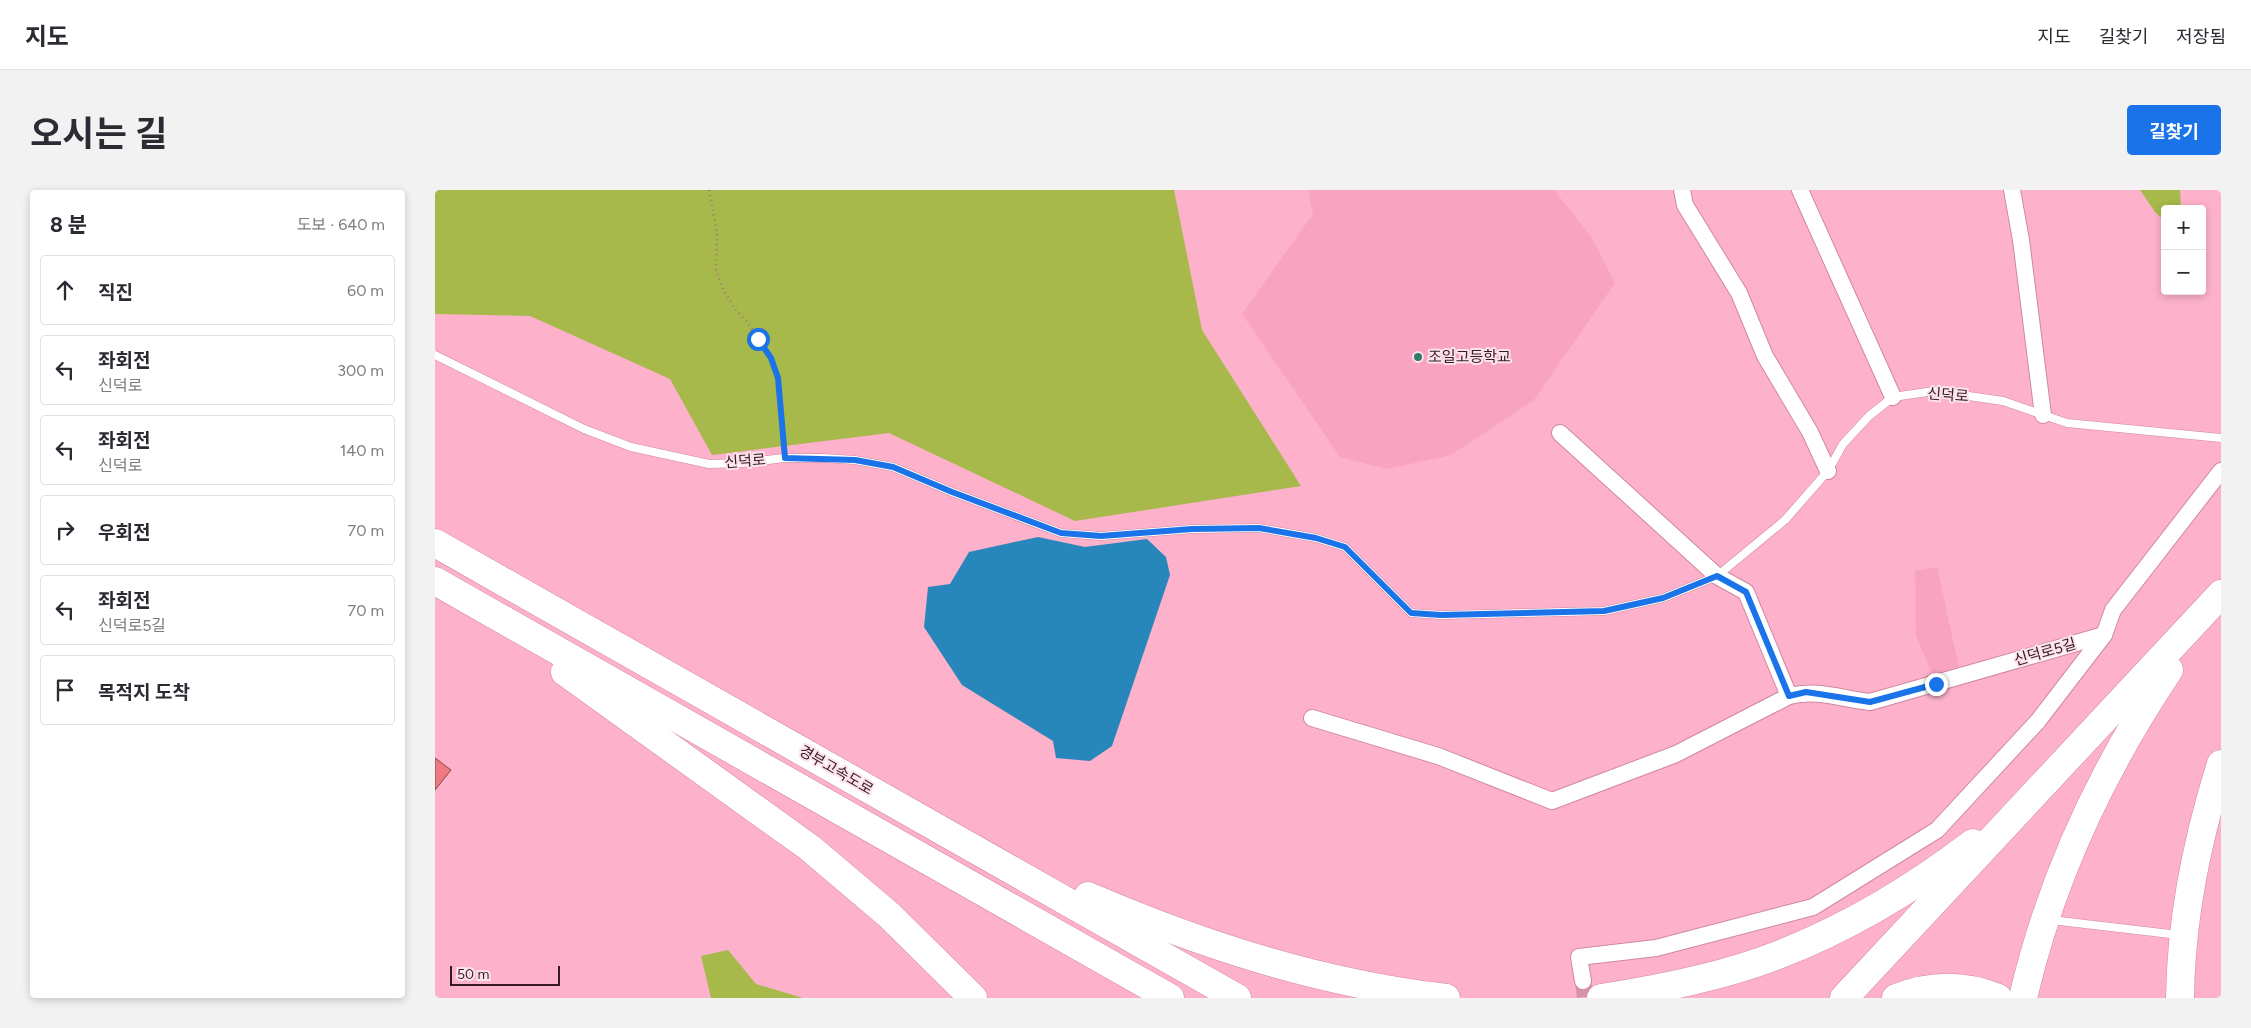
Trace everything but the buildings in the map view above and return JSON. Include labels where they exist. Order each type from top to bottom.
[{"type":"highway","name":"경부고속도로","points":[[435,543],[1237,998]]},
{"type":"highway","points":[[439,583],[810,848],[889,915],[973,998]]},
{"type":"highway","points":[[439,583],[1170,998]]},
{"type":"highway","points":[[1844,998],[2221,594]]},
{"type":"highway","points":[[2023,998],[2056,886],[2118,754],[2144,708],[2221,598]]},
{"type":"highway","points":[[1592,990],[1663,988],[1740,968],[1777,956],[1839,927],[1899,894],[1960,853],[2014,810],[2068,759]]},
{"type":"highway","points":[[2180,998],[2183,935],[2196,855],[2206,812],[2221,764]]},
{"type":"highway","points":[[940,829],[1131,914],[1221,948],[1320,976],[1379,988],[1446,998]]},
{"type":"highway","points":[[1896,998],[1930,989],[1962,988],[1998,998]]},
{"type":"street","points":[[1682,190],[1685,206],[1739,293],[1765,356],[1810,432],[1828,471]]},
{"type":"street","points":[[1800,190],[1893,397]]},
{"type":"street","points":[[2012,190],[2021,240],[2043,415]]},
{"type":"street","points":[[1313,718],[1438,756],[1552,800],[1675,754],[1789,696],[1746,592],[1717,576],[1560,433]]},
{"type":"street","points":[[1592,990],[1579,957],[1656,948],[1813,907],[1937,830],[2038,721],[2104,635],[2113,610],[2221,471]]},
{"type":"street","name":"신덕로5길","points":[[1789,696],[1806,692],[1870,702],[2104,635]]},
{"type":"lane","name":"신덕로","points":[[435,355],[584,429],[631,447],[709,464],[742,463],[785,458],[855,460],[893,467],[952,492],[1061,533],[1101,536],[1192,529],[1259,528],[1316,538],[1345,547],[1411,613],[1441,615],[1604,611],[1663,598],[1717,576],[1785,520],[1828,471],[1843,444],[1869,416],[1893,397],[1934,391],[2003,401],[2067,423],[2221,438]]},
{"type":"lane","points":[[2045,919],[2183,935]]},
{"type":"path","points":[[709,190],[717,233],[716,270],[723,289],[735,309],[748,323],[771,358],[778,378],[785,458]]},
{"type":"shaded area","name":"조일고등학교","points":[[1308,190],[1554,190],[1592,238],[1615,283],[1534,400],[1451,455],[1387,469],[1340,457],[1242,314],[1313,214]]},
{"type":"shaded area","points":[[1937,567],[1961,677],[1936,684],[1916,635],[1915,571]]},
{"type":"green space","points":[[435,190],[1174,190],[1202,330],[1301,486],[1075,521],[889,433],[712,455],[670,379],[530,316],[435,314]]},
{"type":"green space","points":[[2140,190],[2180,190],[2181,205],[2161,205],[2161,217]]},
{"type":"green space","points":[[728,950],[756,984],[803,998],[711,998],[701,956]]},
{"type":"water","points":[[1038,537],[1085,547],[1147,539],[1166,557],[1170,575],[1112,746],[1090,761],[1056,758],[1053,741],[962,685],[924,627],[928,587],[950,584],[969,552]]},
{"type":"tunnel","points":[[1583,981],[1585,998]]},
{"type":"place","name":"조일고등학교","points":[[1418,357]]},
{"type":"route","points":[[758,339],[771,358],[778,378],[782,404],[785,458],[855,460],[893,467],[952,492],[1061,533],[1101,536],[1192,529],[1259,528],[1316,538],[1345,547],[1411,613],[1441,615],[1604,611],[1663,598],[1717,576],[1746,592],[1789,696],[1806,692],[1829,694],[1847,700],[1870,702],[1936,684]]}]
